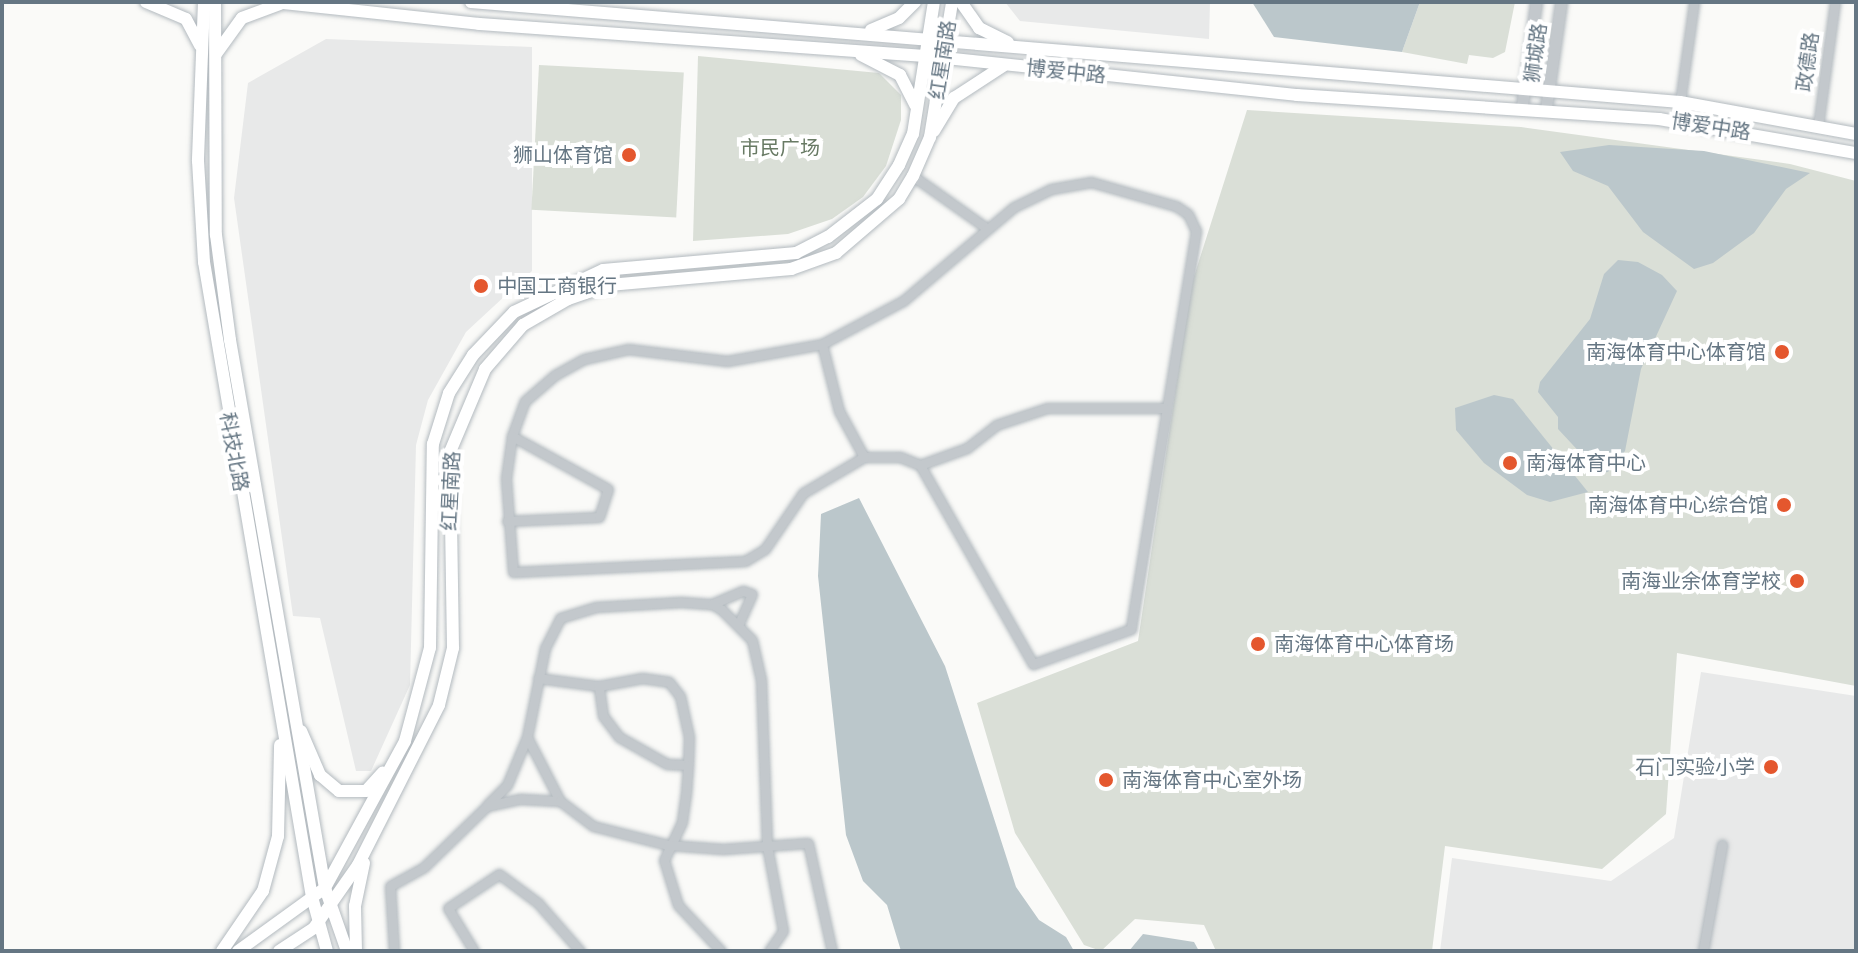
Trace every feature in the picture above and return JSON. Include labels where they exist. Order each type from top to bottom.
[{"type":"main road","points":[[146,2],[186,19],[202,49]]},
{"type":"main road","name":"科技北路","points":[[204,2],[198,161],[204,262],[312,897],[327,951]]},
{"type":"main road","points":[[215,2],[216,235],[325,888],[347,951]]},
{"type":"main road","name":"博爱中路","points":[[274,2],[479,24],[926,56],[1297,95],[1546,108],[1659,119],[1856,153]]},
{"type":"main road","name":"博爱中路","points":[[471,2],[866,32],[1038,51],[1680,102],[1856,134]]},
{"type":"main road","points":[[866,32],[899,18],[915,2]]},
{"type":"main road","name":"红星南路","points":[[238,951],[325,888],[396,758],[419,701],[430,648],[433,444],[449,393],[473,355],[514,312],[603,270],[796,253],[828,237],[877,199],[899,165],[916,113],[934,2]]},
{"type":"main road","name":"红星南路","points":[[279,951],[318,924],[366,850],[439,705],[453,648],[450,452],[485,369],[523,325],[581,294],[609,285],[791,269],[836,253],[899,199],[913,176],[930,137],[952,2]]},
{"type":"main road","points":[[961,2],[979,28],[1038,51]]},
{"type":"main road","points":[[214,56],[242,18],[283,3]]},
{"type":"main road","points":[[851,51],[900,75],[913,95],[916,113]]},
{"type":"main road","points":[[930,137],[954,98],[1004,65]]},
{"type":"main road","points":[[222,951],[263,891],[278,836],[279,702]]},
{"type":"main road","points":[[293,710],[320,775],[339,791],[366,791],[396,758]]},
{"type":"main road","points":[[356,951],[355,906],[366,850]]},
{"type":"street","name":"狮城路","points":[[1522,106],[1536,2]]},
{"type":"street","name":"狮城路","points":[[1546,108],[1561,2]]},
{"type":"street","points":[[1680,102],[1694,2]]},
{"type":"street","name":"政德路","points":[[1818,126],[1835,2]]},
{"type":"street","points":[[913,176],[985,227]]},
{"type":"street","points":[[1091,182],[1121,187],[1188,214],[1196,231],[1164,408],[1131,629],[1033,664],[920,465],[900,457],[864,457],[803,493],[765,549],[745,561],[513,572],[507,521],[512,436],[525,401],[584,359],[628,349],[727,361],[822,344],[903,301],[985,227],[1051,189],[1091,182]]},
{"type":"street","points":[[822,344],[839,411],[864,457]]},
{"type":"street","points":[[920,465],[967,448],[996,425],[1047,408],[1164,408]]},
{"type":"street","points":[[507,521],[599,517],[608,489],[512,436]]},
{"type":"street","points":[[394,951],[390,886],[424,867],[507,785],[527,737],[551,631],[575,610],[712,604],[743,591],[752,594],[739,623]]},
{"type":"street","points":[[712,604],[739,623],[752,640],[761,680],[767,846],[783,931],[769,951]]},
{"type":"street","points":[[538,678],[599,686],[642,678],[669,682],[680,696],[686,718],[688,765],[682,822],[668,845],[664,860],[678,905],[721,951]]},
{"type":"street","points":[[599,686],[603,716],[619,737],[667,764],[688,765]]},
{"type":"street","points":[[527,737],[560,801],[593,826],[668,845],[767,846],[808,843],[832,951]]},
{"type":"street","points":[[487,806],[521,799],[560,801]]},
{"type":"street","points":[[1703,951],[1722,845]]},
{"type":"street","points":[[474,951],[448,908],[499,874],[538,903],[580,951]]},
{"type":"shaded area","points":[[1005,2],[1210,2],[1209,39],[1020,21]]},
{"type":"shaded area","points":[[1252,2],[1420,2],[1402,52],[1274,37]]},
{"type":"shaded area","points":[[326,39],[532,47],[532,271],[466,332],[428,400],[416,445],[410,685],[371,771],[356,771],[320,618],[293,616],[234,198],[248,83]]},
{"type":"shaded area","points":[[1609,145],[1704,151],[1810,173],[1786,189],[1754,233],[1713,263],[1694,269],[1643,232],[1608,186],[1573,171],[1560,152]]},
{"type":"shaded area","points":[[1618,260],[1638,262],[1662,275],[1677,291],[1641,369],[1625,451],[1608,472],[1599,473],[1558,429],[1558,417],[1538,392],[1540,382],[1590,319],[1604,274]]},
{"type":"shaded area","points":[[1494,395],[1513,399],[1588,492],[1550,502],[1527,495],[1484,463],[1456,430],[1455,408]]},
{"type":"shaded area","points":[[859,498],[945,666],[1016,887],[1039,920],[1066,937],[1074,951],[901,951],[887,905],[863,881],[846,835],[818,576],[821,514]]},
{"type":"shaded area","name":"石门实验小学","points":[[1701,672],[1856,696],[1856,951],[1440,951],[1452,858],[1611,881],[1674,838]]},
{"type":"shaded area","points":[[1143,934],[1194,942],[1199,951],[1129,951]]},
{"type":"green space","points":[[1420,2],[1515,2],[1505,52],[1493,58],[1469,55],[1467,64],[1402,52]]},
{"type":"green space","name":"市民广场","points":[[698,56],[879,73],[901,95],[901,120],[886,166],[863,197],[832,219],[788,234],[693,241]]},
{"type":"green space","points":[[539,65],[684,73],[676,217],[531,210]]},
{"type":"green space","name":"南海体育中心","points":[[1247,110],[1521,127],[1790,164],[1856,181],[1856,686],[1677,653],[1666,814],[1602,869],[1445,846],[1432,951],[1216,951],[1204,925],[1135,919],[1101,951],[1084,945],[1015,833],[977,703],[1138,641],[1191,286]]},
{"type":"place","name":"狮山体育馆","points":[[629,155]]},
{"type":"place","name":"中国工商银行","points":[[481,286]]},
{"type":"place","name":"南海体育中心体育馆","points":[[1782,352]]},
{"type":"place","name":"南海体育中心","points":[[1510,463]]},
{"type":"place","name":"南海体育中心综合馆","points":[[1784,505]]},
{"type":"place","name":"南海业余体育学校","points":[[1797,581]]},
{"type":"place","name":"南海体育中心体育场","points":[[1258,644]]},
{"type":"place","name":"石门实验小学","points":[[1771,767]]},
{"type":"place","name":"南海体育中心室外场","points":[[1106,780]]}]
